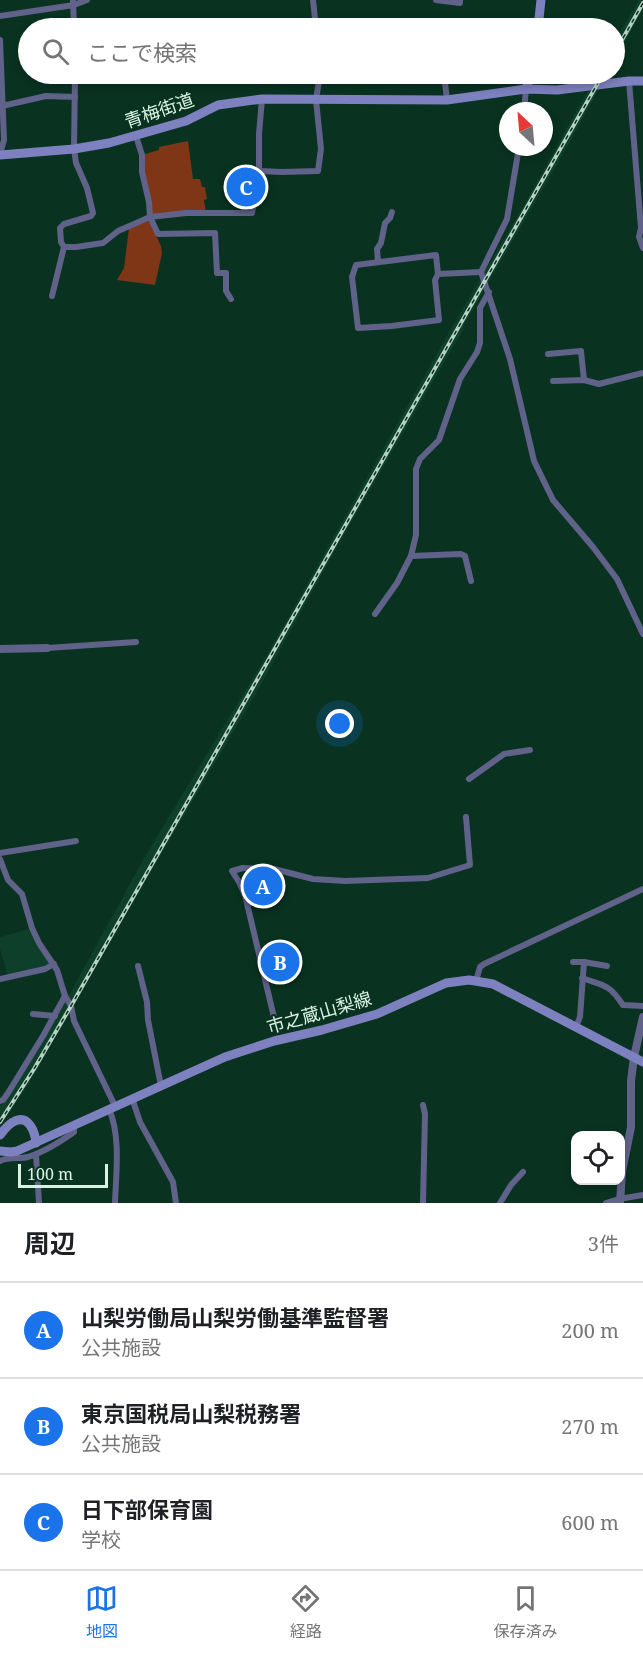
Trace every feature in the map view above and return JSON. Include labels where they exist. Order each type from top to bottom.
[{"type":"main road","points":[[539,18],[541,0]]},
{"type":"main road","name":"青梅街道","points":[[625,82],[643,81]]},
{"type":"main road","points":[[526,89],[528,84]]},
{"type":"main road","name":"青梅街道","points":[[0,155],[74,149],[136,136],[186,121],[218,105],[262,99],[447,100],[526,89],[557,90],[605,84]]},
{"type":"main road","name":"市之蔵山梨線","points":[[0,1151],[11,1152],[36,1143],[225,1058],[377,1014],[434,987],[462,980],[493,984],[639,1059]]},
{"type":"main road","points":[[0,1135],[12,1123],[22,1120],[33,1129],[36,1143]]},
{"type":"street","points":[[0,16],[87,0]]},
{"type":"street","points":[[312,0],[315,18]]},
{"type":"street","points":[[436,0],[460,3],[460,0]]},
{"type":"street","points":[[74,2],[74,18]]},
{"type":"street","points":[[0,40],[4,140],[0,155]]},
{"type":"street","points":[[629,81],[641,228],[639,237],[643,248]]},
{"type":"street","points":[[52,296],[64,247],[61,242],[60,228],[64,224],[91,216],[93,213],[87,188],[76,163],[74,149],[75,84]]},
{"type":"street","points":[[259,171],[318,171],[321,149],[316,100],[318,84]]},
{"type":"street","points":[[445,84],[447,100]]},
{"type":"street","points":[[525,102],[526,89]]},
{"type":"street","points":[[2,106],[46,96],[75,97]]},
{"type":"street","points":[[64,247],[103,243],[118,231],[150,217],[186,213],[252,213],[259,171],[262,99]]},
{"type":"street","points":[[136,136],[142,155],[142,172],[150,217],[158,234],[215,233],[217,273],[226,273],[226,291],[231,299]]},
{"type":"street","points":[[518,156],[507,219],[482,272],[510,358],[534,461],[540,477],[553,500],[593,546],[617,579],[643,634]]},
{"type":"street","points":[[378,262],[377,249],[381,243],[385,223],[392,212]]},
{"type":"street","points":[[436,255],[438,274],[435,280],[440,320],[358,328],[352,277],[356,265],[378,262],[436,255]]},
{"type":"street","points":[[438,274],[482,272]]},
{"type":"street","points":[[375,614],[397,583],[411,556],[416,535],[416,469],[420,459],[439,440],[460,380],[477,352],[480,342],[480,308],[489,292]]},
{"type":"street","points":[[548,354],[581,351],[584,380]]},
{"type":"street","points":[[553,381],[584,380],[599,384],[643,373]]},
{"type":"street","points":[[411,556],[461,554],[465,556],[471,581]]},
{"type":"street","points":[[0,649],[136,642]]},
{"type":"street","points":[[469,779],[504,754],[530,750]]},
{"type":"street","points":[[277,1030],[245,895],[232,871],[243,868],[274,869],[313,879],[333,881],[428,878],[470,865],[466,817]]},
{"type":"street","points":[[0,852],[76,841]]},
{"type":"street","points":[[0,859],[8,880],[22,894],[32,928],[54,964],[65,996],[71,1006],[74,1022],[112,1107],[116,1133],[115,1203]]},
{"type":"street","points":[[476,981],[480,967],[484,964],[643,889]]},
{"type":"street","points":[[573,962],[607,966]]},
{"type":"street","points":[[576,1027],[580,1017],[584,962]]},
{"type":"street","points":[[0,978],[45,969],[54,964]]},
{"type":"street","points":[[138,966],[147,1002],[160,1086]]},
{"type":"street","points":[[582,978],[613,990],[623,1005],[643,1006]]},
{"type":"street","points":[[0,1101],[8,1093],[65,996]]},
{"type":"street","points":[[33,1014],[55,1016]]},
{"type":"street","points":[[620,1201],[622,1172],[631,1127],[632,1081],[639,1059],[643,1017]]},
{"type":"street","points":[[132,1098],[140,1122],[173,1182],[176,1203]]},
{"type":"street","points":[[423,1105],[425,1114],[423,1203]]},
{"type":"street","points":[[0,1161],[36,1155],[74,1132],[75,1125]]},
{"type":"street","points":[[36,1155],[39,1203]]},
{"type":"street","points":[[500,1203],[511,1185],[523,1172]]},
{"type":"street","points":[[606,1203],[643,1195]]},
{"type":"shaded area","points":[[639,0],[643,0],[643,9],[625,42],[625,23]]},
{"type":"shaded area","points":[[591,84],[602,84],[463,330],[338,545],[258,690],[72,1006],[39,1067],[0,1127],[0,1106],[62,1008],[144,858],[268,653],[453,325],[553,156]]},
{"type":"shaded area","points":[[188,141],[193,179],[200,179],[202,187],[205,187],[206,213],[153,218],[142,155],[159,150],[159,147]]},
{"type":"shaded area","points":[[149,221],[162,253],[155,285],[117,280],[124,268],[129,228]]},
{"type":"shaded area","points":[[32,928],[54,964],[8,976],[0,949],[0,937]]},
{"type":"railway","points":[[625,35],[643,3]]},
{"type":"railway","points":[[0,1122],[71,1006],[597,84]]},
{"type":"place","name":"日下部保育園","points":[[246,187]]},
{"type":"place","name":"山梨労働局山梨労働基準監督署","points":[[263,886]]},
{"type":"place","name":"東京国税局山梨税務署","points":[[280,962]]}]
